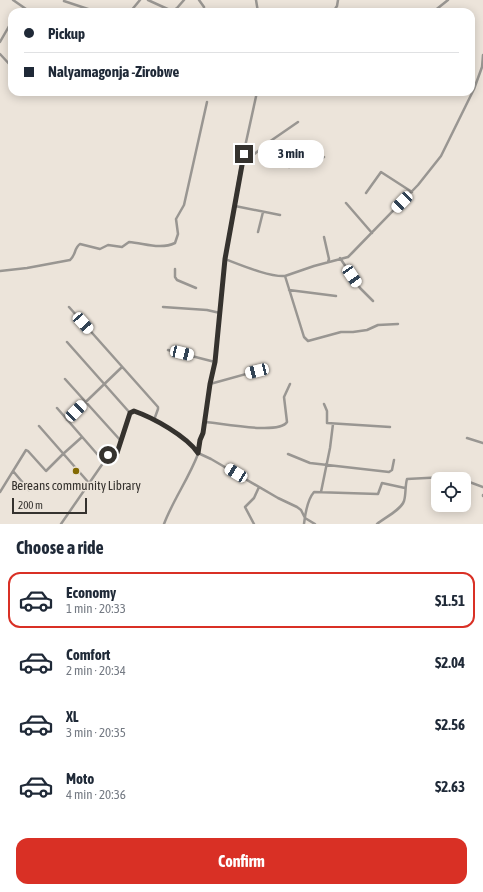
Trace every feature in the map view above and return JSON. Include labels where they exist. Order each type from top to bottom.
[{"type":"street","points":[[13,0],[25,8]]},
{"type":"street","points":[[64,0],[86,8]]},
{"type":"street","points":[[133,8],[140,0]]},
{"type":"street","points":[[148,0],[165,8]]},
{"type":"street","points":[[437,8],[448,0]]},
{"type":"street","points":[[0,42],[8,28]]},
{"type":"street","points":[[0,54],[8,63]]},
{"type":"street","points":[[475,86],[482,68],[483,55]]},
{"type":"street","points":[[164,524],[198,453],[205,422],[210,384],[215,362],[225,259],[241,166],[256,96]]},
{"type":"street","points":[[225,259],[261,271],[285,276],[340,258],[348,257],[431,171],[441,156],[471,96]]},
{"type":"street","points":[[0,271],[70,260],[73,257],[76,248],[80,244],[100,249],[108,245],[122,247],[129,242],[150,246],[170,245],[175,243],[178,234],[176,219],[184,205],[207,102]]},
{"type":"street","points":[[241,166],[269,142],[298,122]]},
{"type":"street","points":[[269,142],[277,156],[288,167],[302,163],[316,163],[324,157]]},
{"type":"street","points":[[366,193],[381,172],[412,192]]},
{"type":"street","points":[[346,203],[372,233]]},
{"type":"street","points":[[235,206],[280,215]]},
{"type":"street","points":[[258,232],[264,212]]},
{"type":"street","points":[[324,237],[329,258],[328,262]]},
{"type":"street","points":[[340,258],[360,288],[373,301]]},
{"type":"street","points":[[175,269],[175,277],[177,280],[196,288]]},
{"type":"street","points":[[285,276],[304,337],[308,341],[341,332],[368,330],[378,325],[398,324]]},
{"type":"street","points":[[289,290],[336,296]]},
{"type":"street","points":[[68,307],[158,407],[154,420]]},
{"type":"street","points":[[163,307],[207,310],[220,313]]},
{"type":"street","points":[[67,342],[130,413]]},
{"type":"street","points":[[168,350],[215,362]]},
{"type":"street","points":[[67,420],[122,367]]},
{"type":"street","points":[[210,384],[257,371]]},
{"type":"street","points":[[65,379],[121,441]]},
{"type":"street","points":[[205,422],[256,428],[278,427],[284,425],[287,422],[284,397],[290,384]]},
{"type":"street","points":[[324,404],[327,411],[326,423],[390,427]]},
{"type":"street","points":[[57,408],[104,462]]},
{"type":"street","points":[[130,413],[135,411],[154,420],[187,440],[198,453],[211,458],[278,498],[297,507],[301,510],[305,518],[315,524]]},
{"type":"street","points":[[61,524],[111,451],[117,453],[130,413]]},
{"type":"street","points":[[321,492],[333,424]]},
{"type":"street","points":[[39,426],[89,484]]},
{"type":"street","points":[[0,492],[26,450],[45,471],[82,437]]},
{"type":"street","points":[[467,438],[483,443]]},
{"type":"street","points":[[288,454],[310,463],[389,472],[392,470],[394,460]]},
{"type":"street","points":[[13,471],[29,490]]},
{"type":"street","points":[[377,524],[398,509],[404,501],[407,479],[431,478]]},
{"type":"street","points":[[471,482],[483,487]]},
{"type":"street","points":[[304,524],[312,494],[314,492],[378,494],[382,483],[405,488]]},
{"type":"street","points":[[254,524],[245,507],[254,498],[260,487]]},
{"type":"place","name":"Bereans community Library","points":[[76,471]]},
{"type":"route","points":[[108,455],[111,451],[117,453],[130,413],[132,411],[154,420],[187,440],[198,453],[200,440],[203,433],[210,384],[215,362],[225,259],[244,154]]}]
